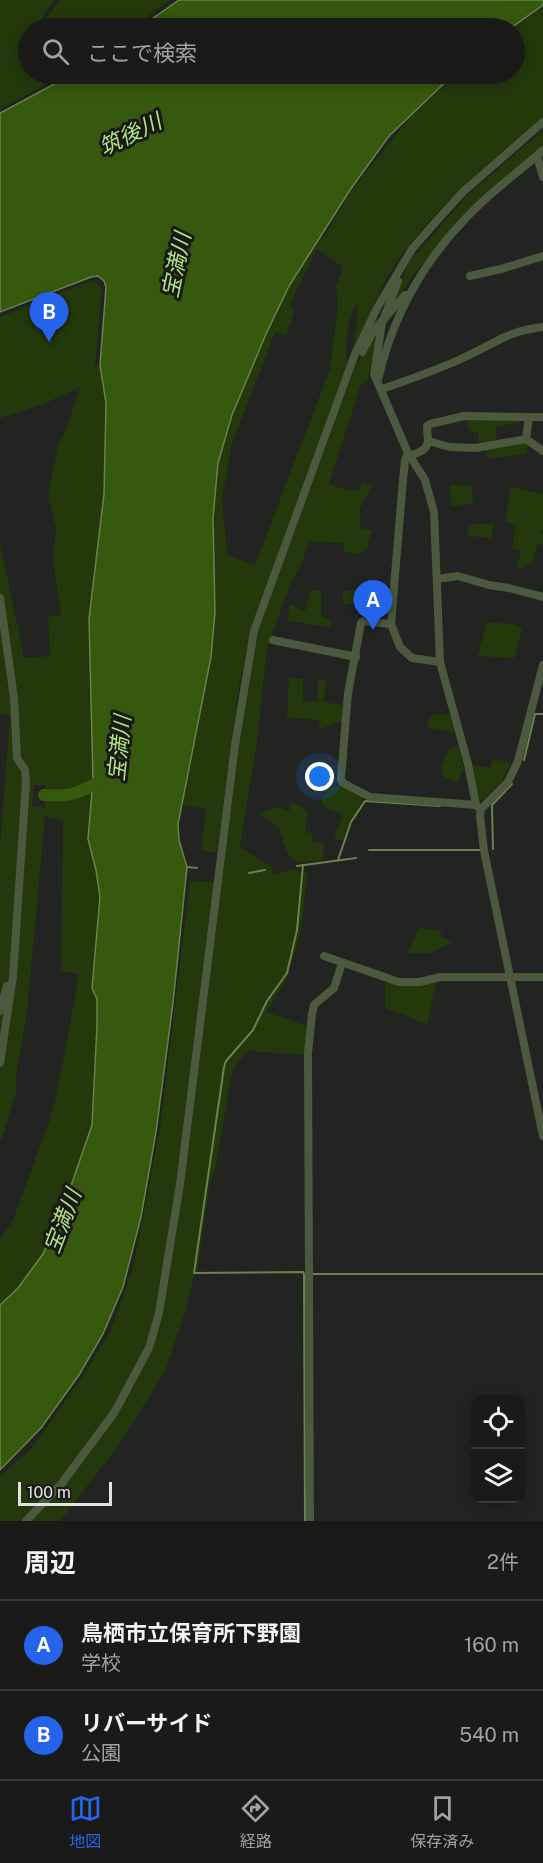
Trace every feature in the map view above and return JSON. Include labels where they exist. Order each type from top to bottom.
[{"type":"street","points":[[26,1521],[62,1483],[114,1413],[149,1348],[155,1330],[163,1294],[180,1184],[225,818],[249,655],[254,631],[353,361],[377,308],[412,249],[464,191],[543,122]]},
{"type":"street","points":[[353,361],[358,358],[374,330],[467,216],[540,153]]},
{"type":"street","points":[[540,153],[543,177]]},
{"type":"street","points":[[470,276],[543,256]]},
{"type":"street","points":[[401,266],[399,278],[382,323],[374,374],[409,454],[425,480],[434,512],[440,662],[480,816],[484,851],[543,1136]]},
{"type":"street","points":[[378,380],[389,339],[416,281]]},
{"type":"street","points":[[382,389],[467,357],[496,339],[516,332],[543,327]]},
{"type":"street","points":[[440,662],[412,658],[400,647],[391,624],[405,460],[409,454],[424,450],[427,446],[427,426],[430,424],[455,417],[490,415],[543,417]]},
{"type":"street","points":[[526,439],[529,417]]},
{"type":"street","points":[[428,441],[450,447],[477,448],[526,439],[543,451]]},
{"type":"street","points":[[437,579],[458,576],[543,597]]},
{"type":"street","points":[[0,598],[14,698],[17,758],[25,770],[26,783],[13,976],[0,1063]]},
{"type":"street","points":[[391,624],[363,621],[348,693],[341,779],[343,783],[370,797],[478,807],[508,782],[518,761],[543,665]]},
{"type":"street","points":[[273,640],[356,657]]},
{"type":"street","points":[[324,956],[399,982],[420,982],[440,977],[543,977]]},
{"type":"street","points":[[310,1521],[308,1053],[314,1005],[334,988],[342,963]]},
{"type":"street","points":[[0,1011],[8,981],[13,976]]},
{"type":"shaded area","points":[[0,0],[54,0],[42,18],[18,18],[18,84],[47,84],[0,109]]},
{"type":"shaded area","points":[[60,0],[170,0],[146,18],[46,18]]},
{"type":"shaded area","points":[[543,7],[543,117],[453,197],[405,250],[383,286],[353,352],[358,314],[357,302],[354,308],[347,340],[348,362],[250,632],[239,687],[217,853],[201,850],[206,809],[182,805],[211,657],[213,518],[218,463],[232,415],[289,286],[323,238],[351,191],[411,116],[446,84],[525,84],[525,20]],"holes":[[[317,249],[343,267],[336,287],[338,304],[330,369],[255,565],[227,555],[222,499],[232,444],[275,332],[286,336],[294,312],[290,304]]]},
{"type":"shaded area","points":[[543,130],[543,145],[466,213],[417,270],[390,309],[409,262],[467,196]]},
{"type":"shaded area","points":[[93,280],[102,287],[95,366],[100,365],[106,404],[104,495],[89,619],[93,780],[88,839],[100,897],[92,988],[97,999],[97,1026],[92,1125],[64,1206],[43,1254],[18,1288],[0,1305],[0,1240],[13,1220],[50,1119],[79,974],[61,971],[63,821],[45,816],[27,1012],[16,1076],[16,1093],[0,1144],[0,846],[10,715],[0,715],[0,542],[24,658],[50,656],[48,617],[61,615],[53,558],[56,528],[48,495],[58,444],[64,436],[80,387],[46,403],[0,418],[0,317]],"holes":[[[34,785],[46,785],[45,808],[32,806]]]},
{"type":"shaded area","points":[[378,337],[367,381],[361,384],[329,484],[350,491],[358,491],[362,482],[372,485],[360,508],[360,528],[372,530],[367,549],[359,554],[344,552],[344,543],[309,541],[301,565],[291,582],[267,648],[257,741],[240,847],[271,867],[273,875],[295,869],[300,873],[308,871],[300,935],[287,978],[266,1012],[308,1026],[306,1055],[247,1051],[234,1068],[215,1171],[210,1181],[197,1271],[184,1315],[165,1371],[119,1445],[60,1521],[0,1521],[0,1476],[31,1449],[83,1376],[111,1330],[134,1264],[160,1128],[190,881],[214,882],[219,892],[247,688],[258,632],[357,362],[372,339]]},
{"type":"shaded area","points":[[466,417],[518,418],[519,422],[496,427],[496,442],[479,444],[478,432],[469,431]]},
{"type":"shaded area","points":[[525,442],[528,445],[526,454],[487,459],[486,448]]},
{"type":"shaded area","points":[[450,485],[472,485],[473,503],[451,506]]},
{"type":"shaded area","points":[[511,487],[543,494],[541,533],[543,545],[538,543],[532,564],[525,564],[522,569],[517,567],[521,551],[512,548],[516,525],[505,522]]},
{"type":"shaded area","points":[[494,523],[491,538],[468,536],[469,525]]},
{"type":"shaded area","points":[[311,590],[318,590],[321,593],[321,616],[330,619],[331,628],[287,620],[290,604],[305,611]]},
{"type":"shaded area","points":[[359,590],[358,605],[343,603],[342,591]]},
{"type":"shaded area","points":[[487,622],[517,625],[522,629],[514,658],[478,656]]},
{"type":"shaded area","points":[[289,677],[303,679],[303,700],[318,702],[318,679],[327,681],[323,702],[343,705],[342,721],[320,729],[318,720],[287,717]]},
{"type":"shaded area","points":[[431,715],[450,715],[455,733],[427,727]]},
{"type":"shaded area","points":[[458,745],[464,768],[457,782],[444,777],[441,766],[448,750]]},
{"type":"shaded area","points":[[493,759],[511,763],[501,782],[482,801],[479,799],[472,765],[490,768]]},
{"type":"shaded area","points":[[342,786],[362,797],[362,802],[343,840],[334,839],[343,814],[326,809],[321,801],[329,788]]},
{"type":"shaded area","points":[[291,801],[308,811],[305,832],[312,833],[313,843],[324,843],[323,860],[296,862],[287,853],[279,828],[260,814],[276,807],[289,811]]},
{"type":"shaded area","points":[[419,928],[440,931],[442,937],[453,942],[431,953],[408,953]]},
{"type":"shaded area","points":[[385,980],[437,981],[427,1024],[385,1008]]},
{"type":"water","points":[[179,0],[543,0],[543,5],[525,18],[153,18]]},
{"type":"water","points":[[54,84],[444,84],[389,136],[350,190],[289,286],[232,415],[218,463],[213,518],[215,612],[211,657],[178,824],[179,840],[187,867],[173,1003],[156,1132],[141,1217],[123,1287],[103,1334],[79,1375],[41,1428],[0,1470],[0,1305],[18,1288],[43,1254],[64,1206],[92,1125],[97,999],[92,988],[100,897],[88,839],[93,780],[89,619],[104,494],[106,403],[100,365],[106,287],[104,281],[98,276],[91,277],[0,312],[0,113]]},
{"type":"waterway","points":[[524,760],[535,714],[543,714]]},
{"type":"waterway","name":"宝満川","points":[[44,795],[76,793],[105,779]]},
{"type":"waterway","points":[[493,849],[492,805],[512,784]]},
{"type":"waterway","points":[[338,860],[351,822],[365,801],[440,806]]},
{"type":"waterway","points":[[369,850],[480,850]]},
{"type":"waterway","points":[[297,866],[356,858]]},
{"type":"waterway","points":[[303,865],[297,930],[287,973],[267,1001],[253,1030],[226,1061],[224,1067],[194,1273],[303,1272],[304,1274]]},
{"type":"waterway","points":[[187,867],[197,868]]},
{"type":"waterway","points":[[249,873],[265,870]]},
{"type":"waterway","points":[[312,1274],[543,1274]]},
{"type":"waterway","points":[[304,1275],[305,1521]]},
{"type":"place","name":"リバーサイド","points":[[49,342]]},
{"type":"place","name":"鳥栖市立保育所下野園","points":[[373,630]]},
{"type":"water label","name":"筑後川","points":[[130,134]]}]
